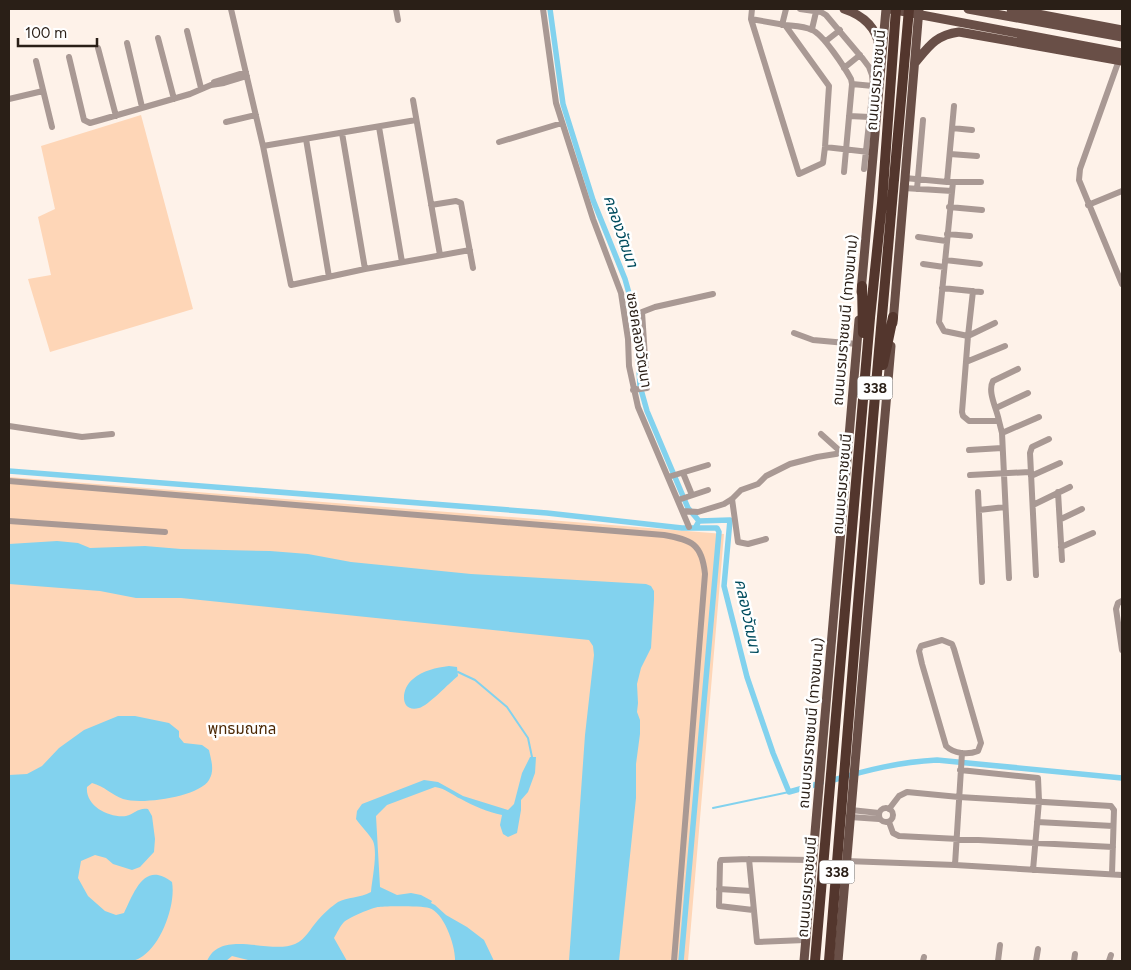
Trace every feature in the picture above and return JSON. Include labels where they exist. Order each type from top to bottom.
[{"type":"highway","name":"ถนนบรมราชชนนี","points":[[815,961],[882,203],[896,9]]},
{"type":"highway","name":"ถนนบรมราชชนนี","points":[[829,961],[849,781],[873,414],[909,9]]},
{"type":"highway","points":[[862,286],[864,339],[862,416]]},
{"type":"highway","points":[[873,414],[893,317]]},
{"type":"main road","points":[[844,9],[854,12],[870,24],[878,40],[881,59]]},
{"type":"main road","points":[[886,9],[1072,44],[1121,58]]},
{"type":"main road","name":"ถนนบรมราชชนนี (ทางขนาน)","points":[[804,961],[821,774],[844,452],[862,286],[869,152],[886,9]]},
{"type":"main road","name":"338","points":[[850,766],[893,317],[919,9]]},
{"type":"main road","points":[[968,9],[1122,37]]},
{"type":"main road","points":[[973,9],[968,23],[970,29],[977,34]]},
{"type":"main road","points":[[1011,9],[1030,11],[1122,30]]},
{"type":"main road","points":[[914,63],[937,38],[949,33],[959,32],[1121,58]]},
{"type":"main road","name":"338","points":[[838,961],[851,814],[849,781]]},
{"type":"street","points":[[231,9],[263,146],[291,284],[470,250]]},
{"type":"street","points":[[396,9],[398,20]]},
{"type":"street","name":"ซอยคลองวัฒนา","points":[[543,9],[553,86],[562,123],[593,218],[621,293],[626,321],[629,366],[635,390],[647,431],[679,499],[689,527]]},
{"type":"street","points":[[752,9],[751,19],[798,174],[823,163],[829,86],[784,25],[786,9]]},
{"type":"street","points":[[800,9],[826,15],[871,70],[873,86],[869,152],[864,168]]},
{"type":"street","points":[[812,29],[816,12]]},
{"type":"street","points":[[751,19],[812,29],[818,32],[851,78],[844,172]]},
{"type":"street","points":[[826,41],[840,30]]},
{"type":"street","points":[[187,31],[201,88]]},
{"type":"street","points":[[158,38],[174,100]]},
{"type":"street","points":[[127,43],[142,107]]},
{"type":"street","points":[[98,48],[116,116]]},
{"type":"street","points":[[844,68],[860,55]]},
{"type":"street","points":[[69,56],[84,120],[94,123],[142,107],[174,100],[201,88],[224,83],[246,74]]},
{"type":"street","points":[[1121,58],[1080,169],[1078,180],[1088,205],[1119,267],[1122,284]]},
{"type":"street","points":[[36,61],[52,127]]},
{"type":"street","points":[[852,84],[873,86]]},
{"type":"street","points":[[9,98],[43,91]]},
{"type":"street","points":[[412,100],[440,255]]},
{"type":"street","points":[[954,106],[950,142],[950,182],[952,191],[939,322],[941,328],[949,333],[968,336],[995,323]]},
{"type":"street","points":[[226,122],[256,115]]},
{"type":"street","points":[[849,116],[870,117]]},
{"type":"street","points":[[263,146],[416,120]]},
{"type":"street","points":[[917,189],[923,120]]},
{"type":"street","points":[[498,142],[562,123]]},
{"type":"street","points":[[379,127],[402,262]]},
{"type":"street","points":[[952,128],[972,130]]},
{"type":"street","points":[[342,133],[365,269]]},
{"type":"street","points":[[306,139],[329,277]]},
{"type":"street","points":[[941,141],[950,142]]},
{"type":"street","points":[[825,147],[869,152]]},
{"type":"street","points":[[950,154],[976,156]]},
{"type":"street","points":[[905,178],[950,182],[981,182]]},
{"type":"street","points":[[904,188],[952,191]]},
{"type":"street","points":[[1088,205],[1122,191]]},
{"type":"street","points":[[431,205],[456,201],[461,203],[473,268]]},
{"type":"street","points":[[950,207],[982,210]]},
{"type":"street","points":[[918,237],[970,236]]},
{"type":"street","points":[[923,264],[980,264]]},
{"type":"street","points":[[942,288],[981,292]]},
{"type":"street","points":[[973,291],[963,416],[969,421],[1000,421]]},
{"type":"street","points":[[635,390],[647,388],[642,312],[655,307],[713,294]]},
{"type":"street","points":[[794,333],[813,340],[857,344]]},
{"type":"street","points":[[966,362],[1005,346]]},
{"type":"street","points":[[1008,578],[1002,433],[992,396],[991,384],[992,381],[1018,369]]},
{"type":"street","points":[[996,408],[1028,393]]},
{"type":"street","points":[[1002,433],[1039,417]]},
{"type":"street","points":[[9,426],[82,437],[112,434]]},
{"type":"street","points":[[821,434],[844,452]]},
{"type":"street","points":[[1036,574],[1030,449],[1034,445],[1049,439]]},
{"type":"street","points":[[968,450],[1002,448]]},
{"type":"street","points":[[684,512],[698,512],[724,504],[741,490],[758,484],[766,476],[790,464],[844,452]]},
{"type":"street","points":[[970,475],[1031,474],[1060,463]]},
{"type":"street","points":[[669,477],[708,465]]},
{"type":"street","points":[[681,473],[690,495]]},
{"type":"street","points":[[9,481],[136,493],[664,535],[681,538],[691,543],[701,553],[705,574],[674,961]]},
{"type":"street","points":[[1033,505],[1070,487]]},
{"type":"street","points":[[679,499],[708,490]]},
{"type":"street","points":[[978,492],[982,582]]},
{"type":"street","points":[[1058,492],[1062,560]]},
{"type":"street","points":[[732,499],[738,542],[748,544],[766,539]]},
{"type":"street","points":[[979,510],[1005,507]]},
{"type":"street","points":[[1061,519],[1082,509]]},
{"type":"street","points":[[9,520],[165,532]]},
{"type":"street","points":[[1061,547],[1093,534]]},
{"type":"street","points":[[1122,600],[1118,602],[1116,609],[1122,650]]},
{"type":"street","points":[[956,865],[961,762],[978,751],[981,743],[954,649],[952,644],[942,640],[921,646],[920,654],[946,746],[961,762],[1036,777],[1038,780],[1039,801],[1034,870]]},
{"type":"street","points":[[889,809],[899,796],[907,792],[1110,806],[1114,810],[1112,874]]},
{"type":"street","points":[[879,816],[884,808],[889,809]]},
{"type":"street","points":[[889,809],[893,816],[889,822]]},
{"type":"street","points":[[851,814],[879,816]]},
{"type":"street","points":[[879,816],[883,822],[889,822]]},
{"type":"street","points":[[889,822],[895,836],[1113,847]]},
{"type":"street","points":[[1037,822],[1113,826]]},
{"type":"street","points":[[749,859],[757,942],[805,940]]},
{"type":"street","points":[[753,910],[718,906],[721,860],[812,860]]},
{"type":"street","points":[[846,861],[956,865],[1122,875]]},
{"type":"street","points":[[718,889],[751,891]]},
{"type":"street","points":[[998,961],[1000,945]]},
{"type":"street","points":[[1036,961],[1038,949]]},
{"type":"green space","points":[[141,115],[193,309],[50,352],[28,279],[51,275],[38,217],[55,209],[41,146]]},
{"type":"green space","name":"พุทธมณฑล","points":[[9,477],[724,534],[688,961],[9,961]]},
{"type":"water","points":[[57,541],[78,543],[90,548],[145,546],[181,549],[270,551],[308,554],[351,562],[471,574],[646,584],[651,586],[654,591],[654,600],[651,648],[641,668],[637,684],[637,712],[640,720],[640,734],[636,764],[636,798],[619,961],[569,961],[585,735],[594,655],[593,646],[589,640],[181,598],[136,598],[100,591],[9,584],[9,544]]},
{"type":"water","points":[[449,666],[457,667],[458,676],[423,706],[413,709],[408,707],[405,703],[404,693],[413,679],[425,671]]},
{"type":"water","points":[[118,716],[135,716],[169,723],[179,731],[179,737],[184,743],[202,745],[209,750],[212,769],[209,780],[194,791],[182,795],[155,800],[131,801],[123,799],[92,783],[87,787],[87,794],[90,800],[106,813],[126,816],[139,810],[148,809],[152,816],[155,839],[154,852],[140,867],[132,870],[113,864],[106,858],[95,855],[81,861],[78,878],[88,896],[105,911],[116,915],[124,913],[136,889],[147,877],[154,875],[162,876],[172,882],[173,891],[170,912],[162,933],[150,950],[133,961],[9,961],[9,775],[27,774],[42,766],[59,748],[84,730]]},
{"type":"water","points":[[530,757],[536,757],[535,773],[528,792],[521,800],[517,833],[508,837],[503,834],[500,825],[502,815],[476,806],[435,787],[387,805],[376,816],[380,887],[397,895],[411,893],[421,895],[432,901],[431,903],[446,915],[467,927],[484,940],[494,961],[455,961],[451,939],[440,916],[425,907],[397,906],[376,907],[355,915],[344,922],[334,938],[347,961],[252,961],[232,956],[226,961],[207,961],[214,951],[223,946],[247,944],[285,947],[295,944],[305,937],[320,918],[338,902],[371,892],[375,859],[374,846],[371,838],[356,819],[357,811],[362,804],[424,780],[438,782],[463,796],[508,810],[514,804],[522,773]]},
{"type":"waterway","name":"คลองวัฒนา","points":[[550,9],[563,104],[593,200],[625,279],[632,304],[637,336],[640,386],[647,411],[688,508],[699,521],[730,520],[724,586],[747,677],[773,753],[789,792],[821,783]]},
{"type":"waterway","points":[[9,471],[547,513],[682,528],[695,528],[699,521]]},
{"type":"waterway","points":[[681,961],[719,532],[717,528],[695,528]]},
{"type":"waterway","points":[[458,672],[475,680],[507,707],[528,738],[532,757]]},
{"type":"waterway","name":"คลองวัฒนา","points":[[830,781],[883,767],[937,760],[1122,778]]},
{"type":"waterway","points":[[713,808],[789,792]]}]
